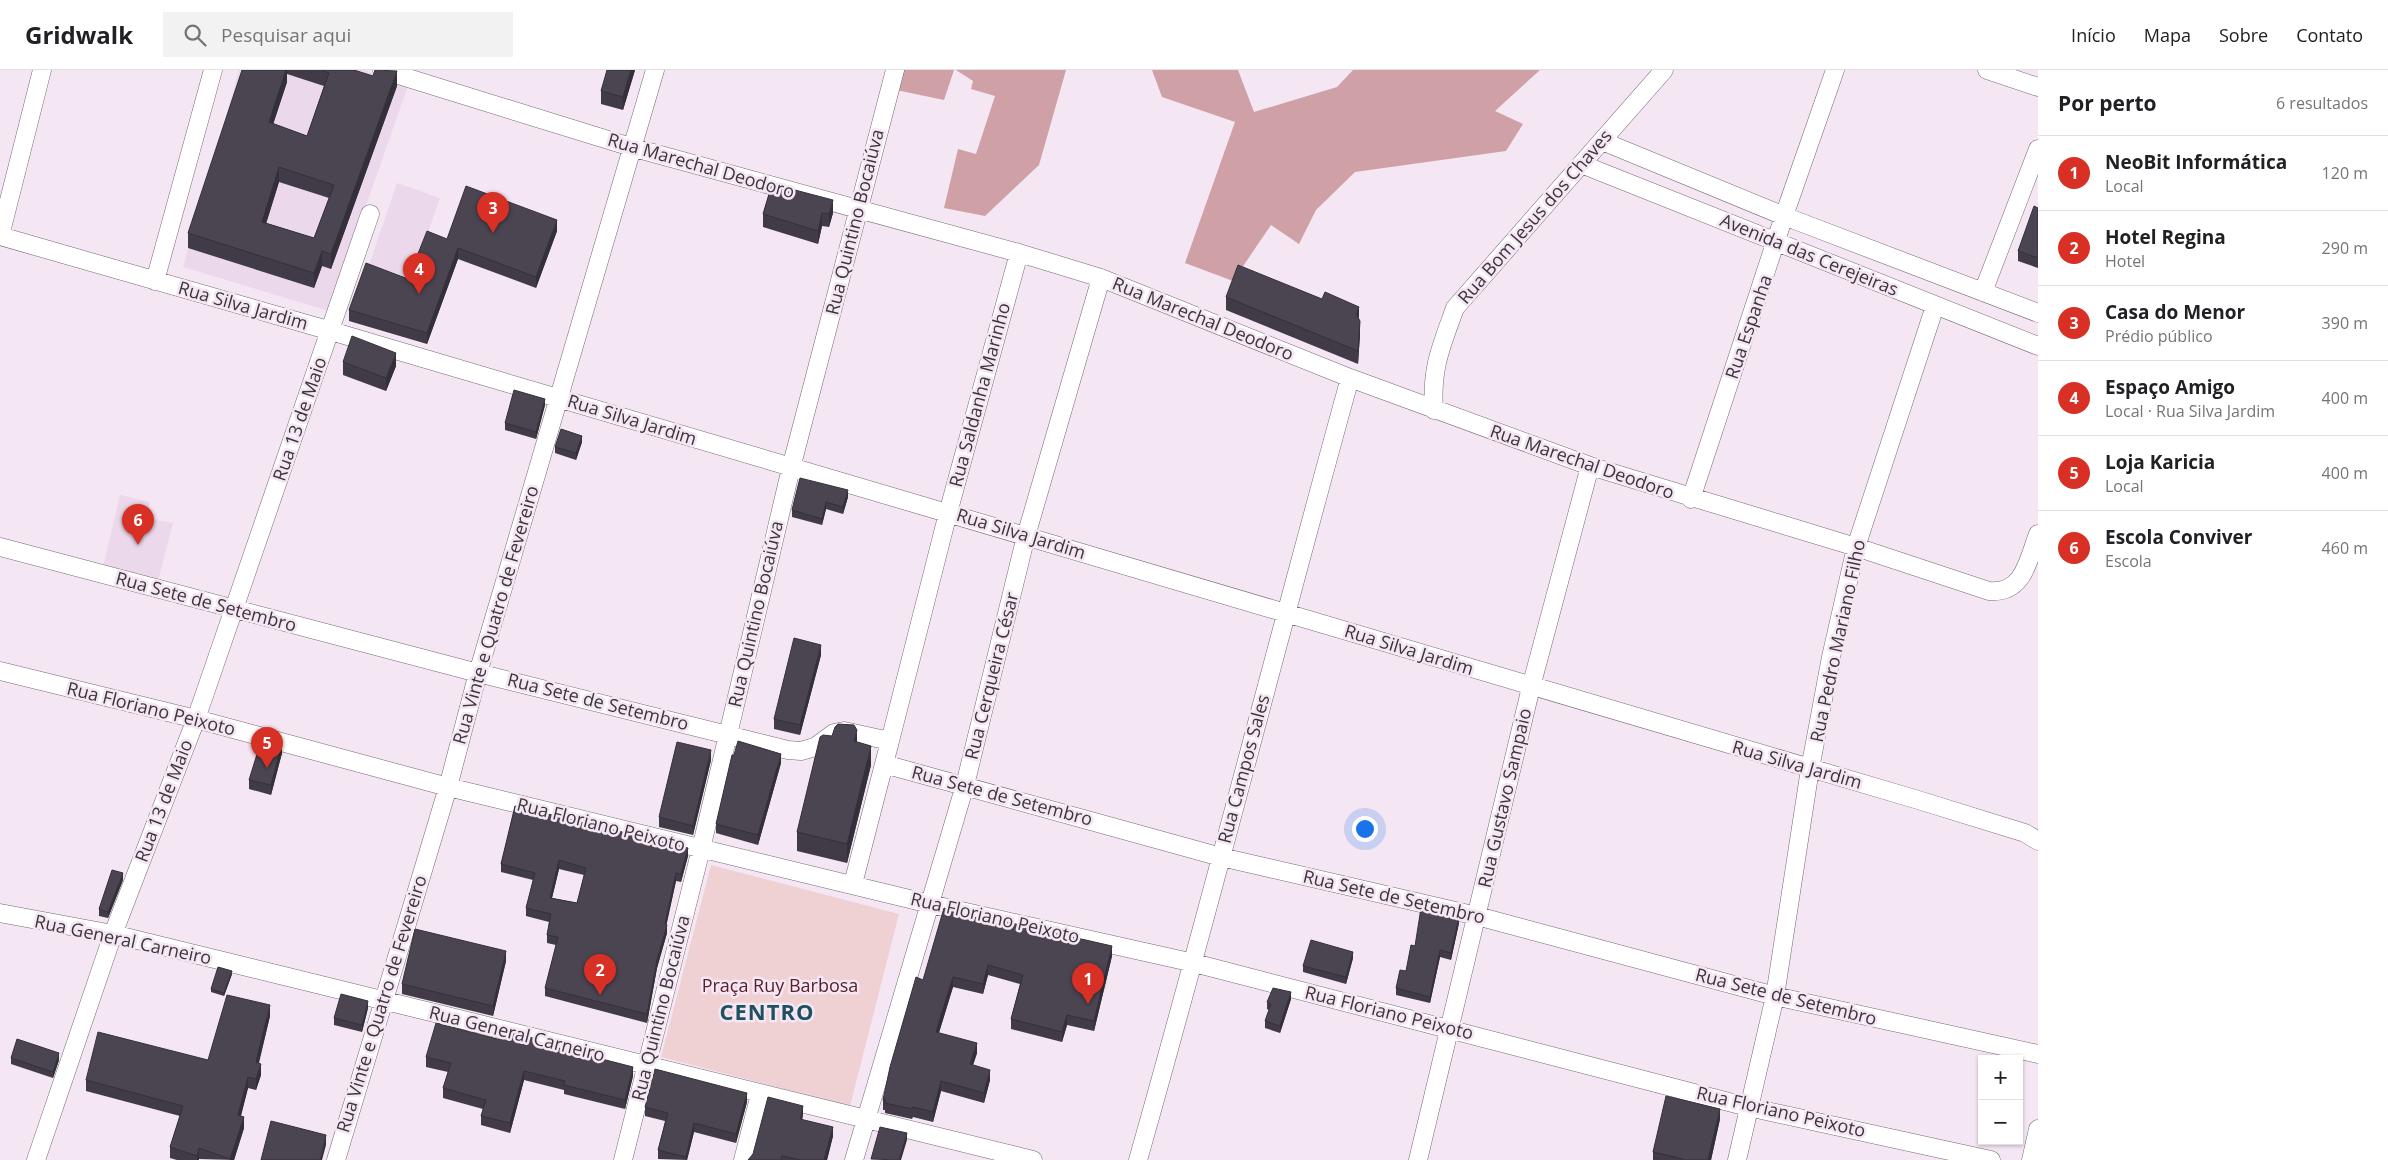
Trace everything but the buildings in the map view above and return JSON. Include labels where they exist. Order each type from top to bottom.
[{"type":"street","points":[[0,236],[42,70]]},
{"type":"street","points":[[155,281],[213,70]]},
{"type":"street","name":"Rua Marechal Deodoro","points":[[382,70],[421,75],[631,147],[1019,253],[1101,278],[1350,378],[1590,466],[1691,499],[1856,547],[1989,591],[2002,592],[2014,586],[2022,576],[2038,534]]},
{"type":"street","name":"Rua Vinte e Quatro de Fevereiro","points":[[336,1160],[382,1000],[448,788],[478,673],[655,70]]},
{"type":"street","name":"Rua Quintino Bocaiúva","points":[[623,1160],[701,849],[791,468],[895,70]]},
{"type":"street","name":"Rua Bom Jesus dos Chaves","points":[[1434,410],[1433,384],[1438,357],[1455,308],[1664,70]]},
{"type":"street","name":"Rua Espanha","points":[[1691,499],[1778,241],[1784,216],[1835,70]]},
{"type":"street","points":[[1988,70],[2038,87]]},
{"type":"street","name":"Avenida das Cerejeiras","points":[[1602,141],[1784,216],[2038,313]]},
{"type":"street","points":[[1983,292],[2038,148]]},
{"type":"street","name":"Avenida das Cerejeiras","points":[[1580,164],[1778,241],[2038,346]]},
{"type":"street","name":"Rua 13 de Maio","points":[[36,1160],[113,934],[196,719],[370,214]]},
{"type":"street","name":"Rua Silva Jardim","points":[[0,236],[331,331],[1026,536],[2025,833],[2038,841]]},
{"type":"street","name":"Rua Saldanha Marinho","points":[[890,741],[948,513],[1019,253]]},
{"type":"street","name":"Rua Cerqueira César","points":[[854,1160],[965,785],[1026,536],[1101,278]]},
{"type":"street","name":"Rua Pedro Mariano Filho","points":[[1737,1160],[1775,996],[1810,769],[1831,657],[1856,547],[1935,306]]},
{"type":"street","name":"Rua Campos Sales","points":[[1138,1160],[1194,963],[1284,613],[1350,378]]},
{"type":"street","name":"Rua Gustavo Sampaio","points":[[1418,1160],[1451,1029],[1531,687],[1590,466]]},
{"type":"street","name":"Rua Sete de Setembro","points":[[0,547],[478,673],[788,750],[801,751],[815,747],[834,733],[844,730],[890,741]]},
{"type":"street","name":"Rua Floriano Peixoto","points":[[0,671],[196,719],[448,788],[930,904],[1194,963],[1748,1106],[1991,1160]]},
{"type":"street","points":[[853,884],[890,741]]},
{"type":"street","name":"Rua Sete de Setembro","points":[[884,764],[1221,857],[1476,916],[1775,996],[2038,1054]]},
{"type":"street","name":"Rua General Carneiro","points":[[0,913],[113,934],[1033,1160]]},
{"type":"street","points":[[743,1160],[760,1094]]},
{"type":"street","points":[[2031,1160],[2038,1129]]},
{"type":"shaded area","points":[[239,70],[364,70],[409,83],[329,311],[183,267]]},
{"type":"shaded area","points":[[902,70],[954,70],[944,100],[896,90]]},
{"type":"shaded area","points":[[956,70],[1066,70],[1039,165],[985,216],[944,208],[958,149],[976,154],[995,96],[971,89],[973,81]]},
{"type":"shaded area","points":[[1152,70],[1238,70],[1254,112],[1337,87],[1353,70],[1540,70],[1495,111],[1523,124],[1506,151],[1355,172],[1316,210],[1299,244],[1271,225],[1233,281],[1185,263],[1235,122],[1162,97]]},
{"type":"shaded area","points":[[397,183],[440,198],[408,290],[366,274]]},
{"type":"shaded area","points":[[120,495],[150,502],[146,518],[173,523],[158,581],[103,567]]},
{"type":"green space","name":"Praça Ruy Barbosa","points":[[711,865],[899,914],[850,1106],[661,1057]]},
{"type":"place","name":"Casa do Menor","points":[[493,233]]},
{"type":"place","name":"Espaço Amigo","points":[[419,294]]},
{"type":"place","name":"Escola Conviver","points":[[138,545]]},
{"type":"place","name":"Loja Karicia","points":[[267,768]]},
{"type":"place","name":"Hotel Regina","points":[[600,995]]},
{"type":"place","name":"NeoBit Informática","points":[[1088,1004]]},
{"type":"district","name":"CENTRO","points":[[767,1012]]}]
